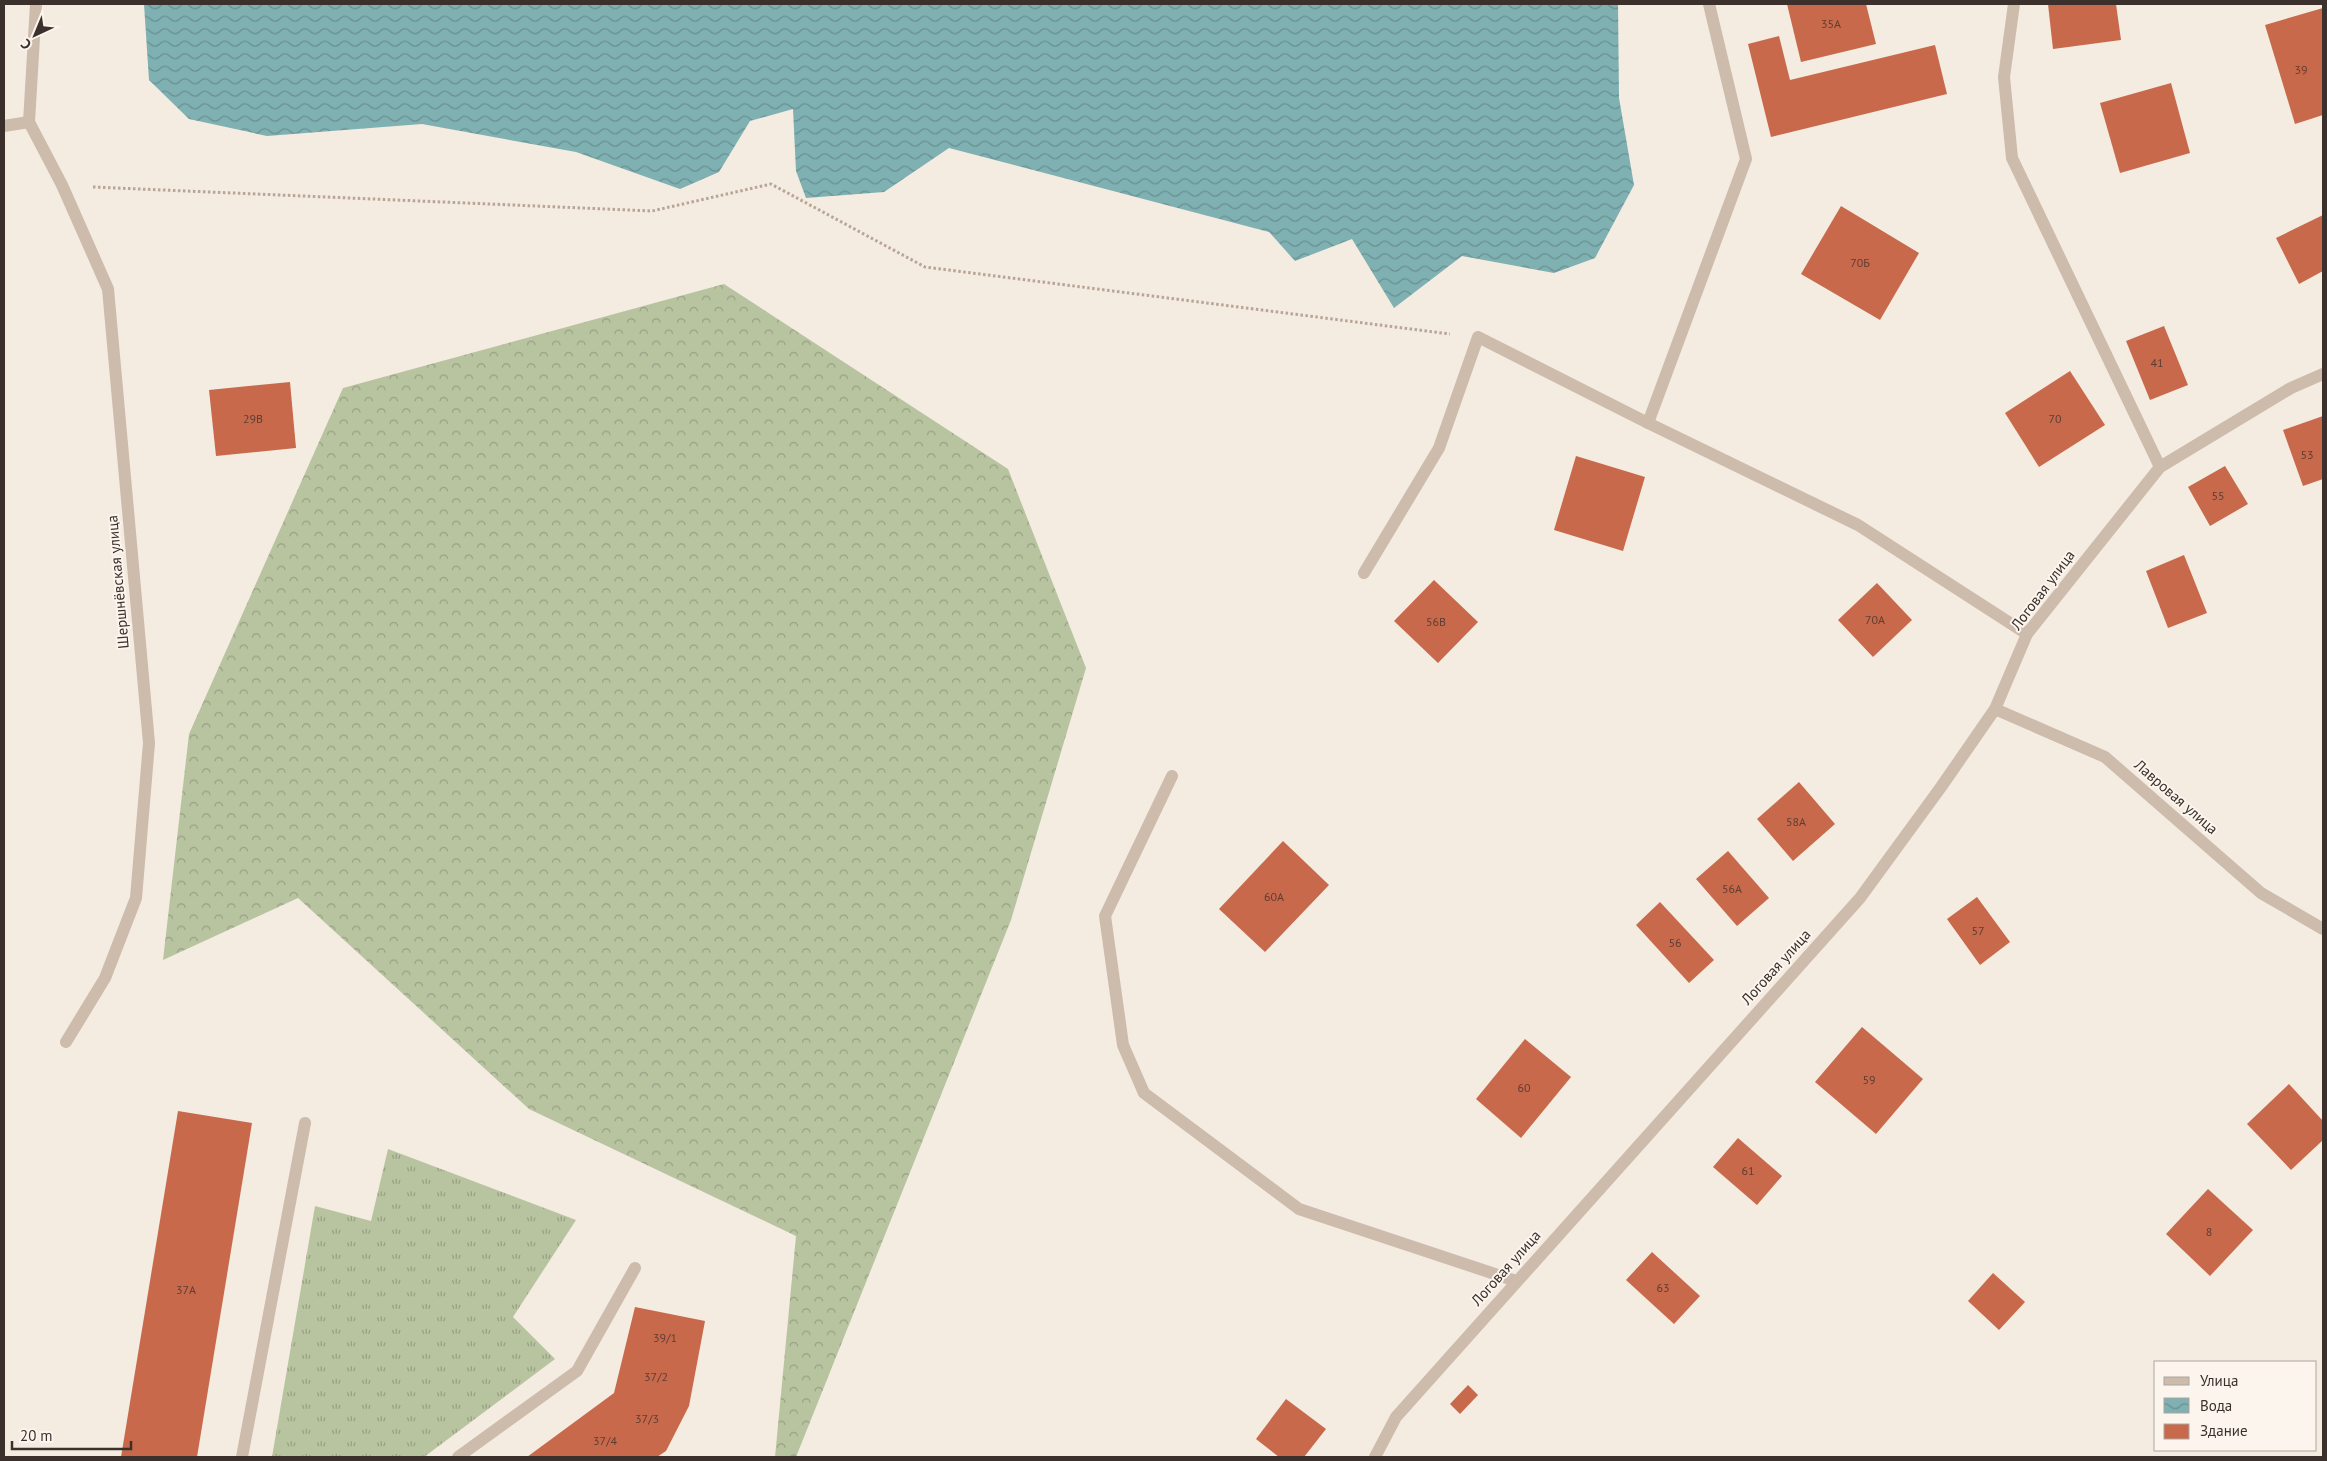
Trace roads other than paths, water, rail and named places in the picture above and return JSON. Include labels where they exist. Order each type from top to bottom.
[{"type":"street","points":[[4,126],[29,122],[36,4]]},
{"type":"street","points":[[1648,424],[1746,158],[1709,4]]},
{"type":"street","points":[[2014,4],[2004,77],[2012,158],[2160,467]]},
{"type":"street","name":"Шершнёвская улица","points":[[29,122],[62,185],[108,288],[149,743],[136,898],[105,978],[66,1042]]},
{"type":"street","points":[[1364,573],[1439,448],[1478,337],[1648,424],[1858,525],[2027,634]]},
{"type":"street","name":"Логовая улица","points":[[1375,1457],[1396,1417],[1860,898],[1941,788],[1995,709],[2027,634],[2160,467],[2291,388],[2323,374]]},
{"type":"street","name":"Лавровая улица","points":[[1995,709],[2105,757],[2260,893],[2323,929]]},
{"type":"street","points":[[1172,776],[1105,916],[1123,1045],[1144,1093],[1299,1209],[1516,1281]]},
{"type":"street","points":[[242,1457],[305,1123]]},
{"type":"street","points":[[458,1457],[577,1371],[635,1268]]},
{"type":"water","points":[[144,4],[1618,4],[1619,98],[1634,185],[1595,258],[1554,273],[1462,256],[1394,308],[1352,239],[1295,261],[1269,232],[949,148],[884,192],[806,198],[796,171],[793,109],[750,121],[719,172],[680,189],[576,152],[422,124],[267,136],[189,119],[149,80]]}]
